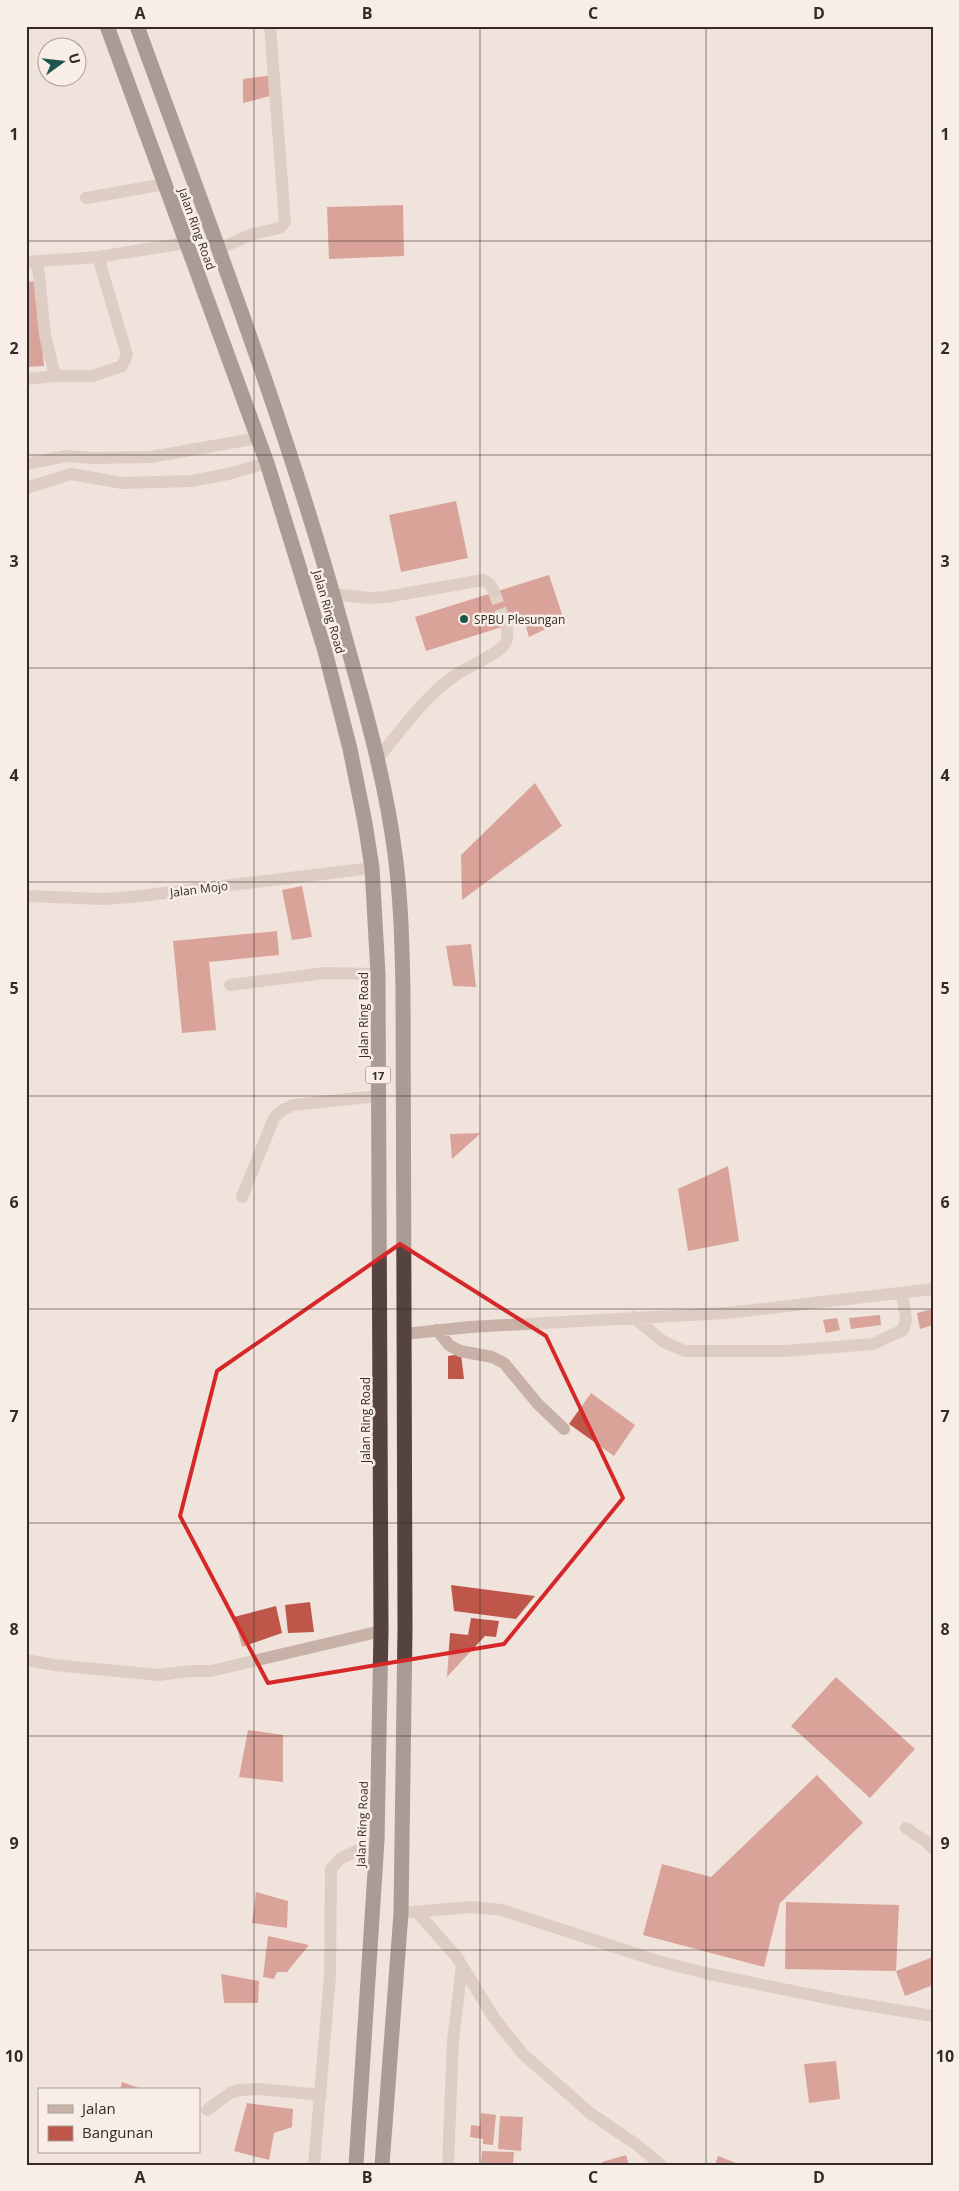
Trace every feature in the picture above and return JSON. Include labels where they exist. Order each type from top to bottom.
[{"type":"highway","name":"Jalan Ring Road","points":[[108,26],[186,244],[248,408],[306,586],[339,703],[372,868],[378,974],[381,1631],[377,1841],[356,2165]]},
{"type":"highway","name":"Jalan Ring Road","points":[[137,26],[273,399],[333,594],[377,759],[395,851],[400,902],[403,990],[405,1629],[401,1912],[382,2165]]},
{"type":"highway","points":[[248,408],[273,399]]},
{"type":"highway","points":[[362,2095],[387,2099]]},
{"type":"street","points":[[218,248],[253,234],[280,228],[285,222],[270,26]]},
{"type":"street","points":[[86,198],[165,184]]},
{"type":"street","points":[[55,376],[45,335],[39,275],[31,261],[98,257],[186,244]]},
{"type":"street","points":[[26,379],[55,376],[93,376],[122,366],[127,355],[98,257]]},
{"type":"street","points":[[26,464],[66,456],[93,458],[151,457],[258,438]]},
{"type":"street","points":[[26,488],[71,474],[122,483],[191,481],[228,474],[267,463]]},
{"type":"street","points":[[333,594],[369,598],[386,597],[483,580],[490,584],[494,592]]},
{"type":"street","points":[[377,759],[429,698],[453,677],[499,650],[506,643],[508,637],[506,625]]},
{"type":"street","name":"Jalan Mojo","points":[[26,896],[104,899],[132,897],[372,868]]},
{"type":"street","points":[[230,985],[325,973],[378,974]]},
{"type":"street","points":[[242,1197],[274,1118],[281,1111],[293,1105],[378,1096]]},
{"type":"street","points":[[404,1334],[437,1330],[727,1313],[933,1289]]},
{"type":"street","points":[[633,1318],[664,1342],[685,1351],[785,1351],[873,1344],[903,1330],[906,1319],[902,1294]]},
{"type":"street","points":[[437,1330],[449,1345],[460,1351],[492,1357],[504,1363],[537,1403],[564,1429]]},
{"type":"street","points":[[26,1660],[54,1665],[159,1676],[192,1671],[210,1671],[381,1631]]},
{"type":"street","points":[[906,1828],[928,1843],[933,1849]]},
{"type":"street","points":[[314,2165],[330,1976],[331,1869],[340,1859],[377,1841]]},
{"type":"street","points":[[401,1912],[471,1906],[502,1910],[658,1961],[709,1974],[842,2001],[933,2016]]},
{"type":"street","points":[[417,1912],[446,1943],[494,2018],[523,2054],[590,2113],[637,2146],[660,2165]]},
{"type":"street","points":[[448,2165],[453,2040],[462,1966]]},
{"type":"street","points":[[207,2110],[230,2093],[247,2089],[321,2095]]},
{"type":"highlighted area","points":[[400,1244],[546,1336],[623,1498],[504,1644],[268,1683],[180,1516],[217,1371]]},
{"type":"building","points":[[273,75],[274,95],[243,103],[243,79]]},
{"type":"building","points":[[403,205],[404,256],[329,259],[327,207]]},
{"type":"building","points":[[36,281],[44,366],[26,367],[26,282]]},
{"type":"building","points":[[456,501],[468,558],[401,572],[389,515]]},
{"type":"building","points":[[549,575],[564,620],[529,637],[524,620],[426,651],[415,617]]},
{"type":"building","points":[[535,783],[562,826],[462,900],[461,855]]},
{"type":"building","points":[[302,886],[312,937],[292,940],[282,890]]},
{"type":"building","points":[[277,931],[279,955],[209,962],[216,1030],[182,1033],[173,941]]},
{"type":"building","points":[[471,944],[476,987],[453,986],[446,946]]},
{"type":"building","points":[[481,1133],[452,1159],[450,1134]]},
{"type":"building","points":[[728,1166],[739,1241],[688,1251],[678,1189]]},
{"type":"building","points":[[933,1309],[933,1325],[920,1329],[917,1313]]},
{"type":"building","points":[[880,1315],[881,1325],[851,1329],[849,1318]]},
{"type":"building","points":[[837,1318],[840,1330],[826,1333],[823,1320]]},
{"type":"building","points":[[461,1354],[464,1379],[448,1379],[448,1356]]},
{"type":"building","points":[[591,1393],[635,1425],[614,1456],[569,1424]]},
{"type":"building","points":[[451,1585],[535,1596],[516,1619],[454,1611]]},
{"type":"building","points":[[310,1602],[314,1632],[288,1633],[285,1605]]},
{"type":"building","points":[[276,1606],[282,1633],[242,1647],[234,1617]]},
{"type":"building","points":[[471,1618],[499,1621],[496,1637],[485,1636],[447,1677],[450,1633],[468,1635]]},
{"type":"building","points":[[836,1677],[915,1749],[870,1798],[791,1726]]},
{"type":"building","points":[[248,1730],[283,1735],[283,1782],[239,1777]]},
{"type":"building","points":[[817,1775],[863,1823],[780,1903],[764,1967],[643,1935],[662,1864],[711,1877]]},
{"type":"building","points":[[256,1892],[288,1901],[287,1928],[252,1923]]},
{"type":"building","points":[[786,1902],[899,1905],[896,1971],[785,1969]]},
{"type":"building","points":[[268,1936],[309,1945],[287,1972],[277,1972],[274,1979],[263,1977]]},
{"type":"building","points":[[933,1957],[933,1985],[905,1996],[896,1971]]},
{"type":"building","points":[[221,1974],[259,1981],[258,2003],[224,2003]]},
{"type":"building","points":[[836,2061],[840,2099],[809,2103],[804,2064]]},
{"type":"building","points":[[122,2082],[139,2088],[120,2088]]},
{"type":"building","points":[[247,2103],[293,2109],[292,2127],[274,2133],[269,2160],[234,2151]]},
{"type":"building","points":[[481,2113],[496,2115],[493,2145],[483,2144],[483,2139],[470,2137],[471,2125],[480,2126]]},
{"type":"building","points":[[500,2116],[523,2117],[521,2151],[498,2149]]},
{"type":"building","points":[[482,2151],[514,2152],[513,2165],[481,2165]]},
{"type":"building","points":[[626,2155],[629,2165],[603,2165],[602,2162]]},
{"type":"building","points":[[718,2156],[736,2163],[735,2165],[715,2165]]},
{"type":"tunnel","points":[[494,592],[506,625]]},
{"type":"place","name":"SPBU Plesungan","points":[[464,619]]}]
